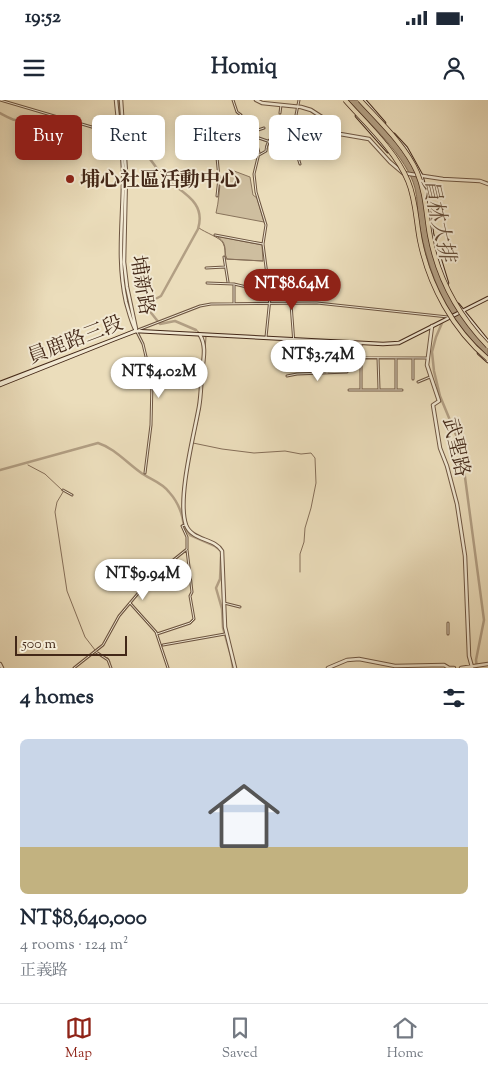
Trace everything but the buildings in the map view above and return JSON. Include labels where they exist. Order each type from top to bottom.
[{"type":"highway","points":[[344,100],[389,150],[402,168],[413,195],[423,255],[436,289],[460,329],[488,360]]},
{"type":"highway","points":[[362,100],[398,142],[416,170],[425,200],[434,254],[442,278],[462,315],[488,344]]},
{"type":"street","points":[[0,100],[92,127]]},
{"type":"street","name":"埔新路","points":[[116,100],[118,115]]},
{"type":"street","name":"埔新路","points":[[121,100],[122,115]]},
{"type":"street","points":[[233,100],[237,112],[241,115]]},
{"type":"street","points":[[256,100],[262,103],[301,106],[321,116],[340,134],[369,139],[390,162],[405,173],[443,179],[480,181],[488,184]]},
{"type":"street","points":[[296,115],[299,100]]},
{"type":"street","points":[[344,100],[405,173],[412,198],[419,245],[434,290],[470,345],[488,360]]},
{"type":"street","points":[[362,100],[406,148],[421,175],[428,200],[436,254],[450,290],[460,311],[488,344]]},
{"type":"street","points":[[280,113],[281,104]]},
{"type":"street","points":[[259,130],[264,128]]},
{"type":"street","points":[[259,139],[279,145],[282,153],[296,150],[300,164]]},
{"type":"street","points":[[259,156],[266,150],[267,142]]},
{"type":"street","name":"埔新路","points":[[125,160],[124,262],[136,331]]},
{"type":"street","points":[[217,160],[219,178],[217,196]]},
{"type":"street","points":[[258,160],[254,174],[256,192],[266,225],[263,244],[269,292],[266,338]]},
{"type":"street","points":[[215,235],[263,244]]},
{"type":"street","points":[[224,257],[228,283]]},
{"type":"street","points":[[206,268],[226,267]]},
{"type":"street","points":[[207,283],[228,283],[269,292]]},
{"type":"street","points":[[234,284],[234,304]]},
{"type":"street","points":[[136,331],[399,343],[488,298]]},
{"type":"street","points":[[291,303],[295,357],[427,358]]},
{"type":"street","points":[[136,331],[203,305],[317,303],[450,316]]},
{"type":"street","name":"武聖路","points":[[432,326],[427,358],[430,377],[439,401],[434,405],[440,448],[457,504],[466,556],[469,656],[472,667]]},
{"type":"street","points":[[136,331],[143,344],[152,382],[151,425],[144,473]]},
{"type":"street","name":"員鹿路三段","points":[[0,384],[133,334],[136,331]]},
{"type":"street","points":[[200,335],[203,340],[204,356],[199,408],[186,485],[186,524],[193,534],[221,548],[226,634],[235,668]]},
{"type":"street","points":[[361,342],[361,390]]},
{"type":"street","points":[[328,358],[328,374]]},
{"type":"street","points":[[378,358],[379,389]]},
{"type":"street","points":[[396,358],[396,389]]},
{"type":"street","points":[[413,358],[413,379]]},
{"type":"street","points":[[287,376],[347,372]]},
{"type":"street","points":[[418,382],[430,377]]},
{"type":"street","points":[[349,390],[402,390]]},
{"type":"street","points":[[64,490],[72,495]]},
{"type":"street","points":[[157,634],[190,623],[194,619],[190,596],[192,592],[187,538],[182,526],[186,524]]},
{"type":"street","points":[[74,668],[103,645],[119,616],[151,578],[187,549]]},
{"type":"street","points":[[175,560],[190,575]]},
{"type":"street","points":[[130,603],[157,634],[168,668]]},
{"type":"street","points":[[224,603],[240,607]]},
{"type":"street","points":[[448,623],[448,634]]},
{"type":"street","points":[[162,645],[226,634]]},
{"type":"street","points":[[96,652],[108,660],[110,668]]},
{"type":"street","points":[[328,668],[347,660],[359,659],[395,666],[444,665],[454,668]]},
{"type":"street","points":[[0,664],[2,668]]},
{"type":"street","points":[[461,668],[488,664]]},
{"type":"shaded area","points":[[348,100],[359,100],[403,151],[410,163],[421,186],[428,235],[443,282],[458,310],[488,348],[488,356],[461,327],[434,279],[423,242],[418,219],[416,192],[411,176],[387,141]]},
{"type":"shaded area","points":[[227,171],[234,171],[250,177],[253,195],[257,198],[264,222],[216,213],[221,177]]},
{"type":"shaded area","points":[[216,236],[262,245],[263,261],[225,259],[224,243]]},
{"type":"waterway","points":[[119,100],[121,124],[126,137],[144,152],[163,176],[190,198],[199,211],[198,229],[161,296],[150,302],[148,309],[160,324],[175,321],[196,330]]},
{"type":"waterway","points":[[0,113],[15,120]]},
{"type":"waterway","points":[[199,228],[222,241],[227,259],[263,261]]},
{"type":"waterway","points":[[442,323],[432,352],[440,396],[461,447],[484,620],[476,660],[477,668]]},
{"type":"waterway","points":[[196,330],[200,333]]},
{"type":"waterway","points":[[202,387],[206,337],[203,335]]},
{"type":"waterway","points":[[200,409],[193,443],[254,453],[285,451],[301,454],[311,453],[315,458],[316,483],[300,554],[300,572]]},
{"type":"waterway","points":[[0,470],[98,443],[104,445],[166,489],[180,508],[184,528],[190,535],[215,546],[221,551]]},
{"type":"waterway","points":[[28,465],[45,474],[62,490]]},
{"type":"waterway","points":[[63,492],[57,502],[55,512],[67,591],[85,637],[95,650]]},
{"type":"waterway","points":[[221,557],[220,579],[216,588],[222,609],[223,628],[233,668]]},
{"type":"waterway","points":[[102,656],[108,658],[110,662]]},
{"type":"place","name":"埔心社區活動中心","points":[[70,179]]},
{"type":"water label","name":"員林大排","points":[[439,220]]}]
